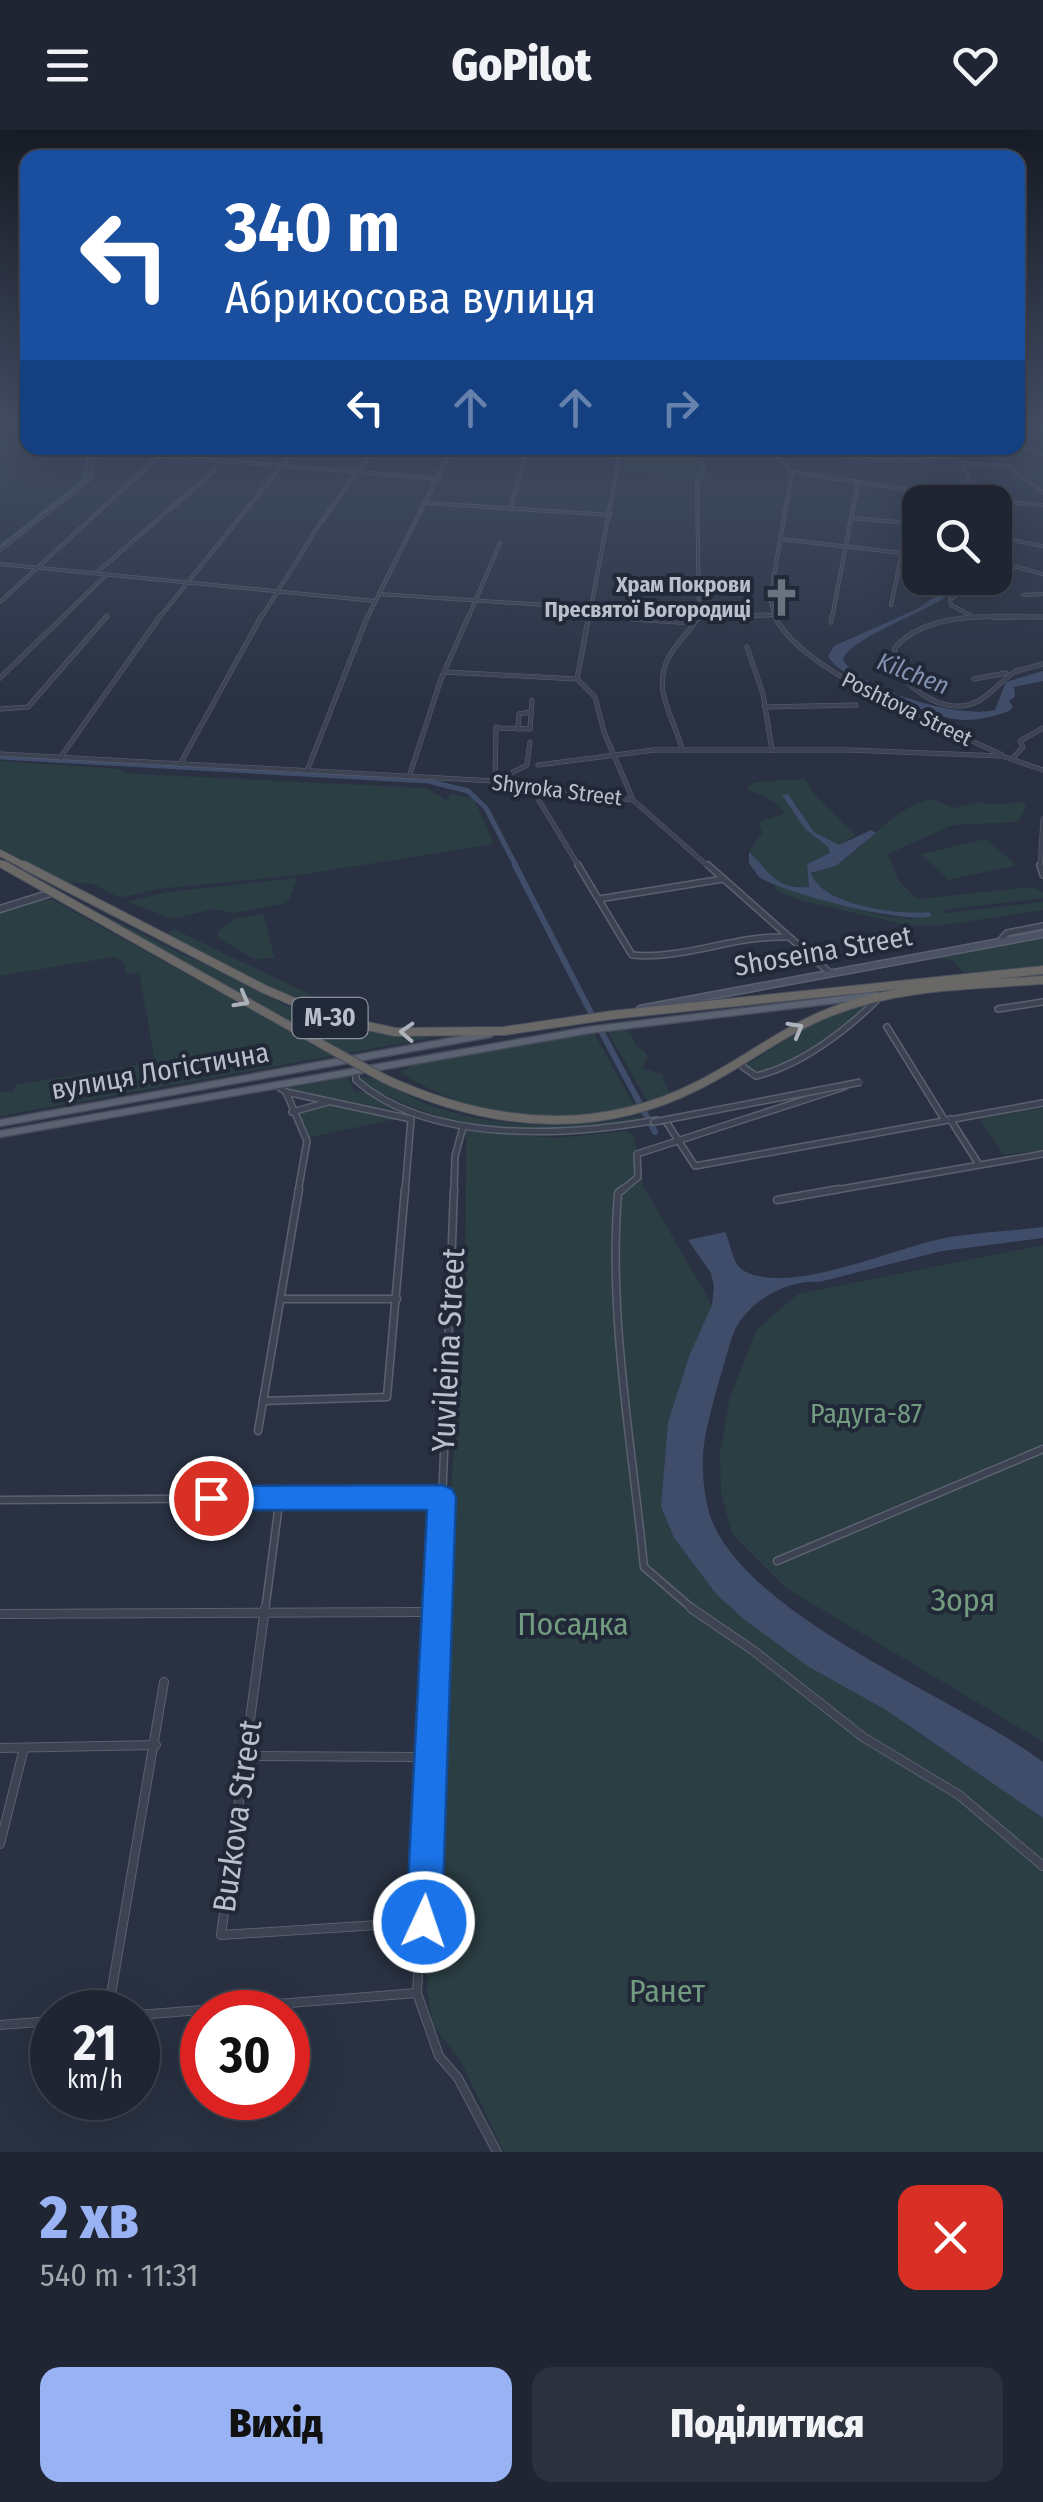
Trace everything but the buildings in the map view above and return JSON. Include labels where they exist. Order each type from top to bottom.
[{"type":"highway","name":"М-30","points":[[0,854],[264,990],[330,1018],[394,1032],[504,1031],[612,1015],[1043,970]]},
{"type":"highway","name":"М-30","points":[[0,863],[385,1079],[440,1106],[509,1121],[569,1122],[651,1106],[681,1095],[830,1012],[879,998],[920,990],[1043,980]]},
{"type":"highway","points":[[50,893],[67,889]]},
{"type":"main road","name":"Shoseina Street","points":[[612,1015],[1043,934]]},
{"type":"main road","points":[[0,1134],[589,1030],[920,990]]},
{"type":"main road","name":"вулиця Логістична","points":[[0,1122],[504,1031]]},
{"type":"street","points":[[0,550],[41,517]]},
{"type":"street","points":[[0,602],[91,517]]},
{"type":"street","points":[[96,573],[160,517]]},
{"type":"street","points":[[60,758],[186,582],[240,517]]},
{"type":"street","points":[[180,764],[223,681],[325,517]]},
{"type":"street","points":[[307,771],[322,720],[375,601],[420,517]]},
{"type":"street","points":[[577,679],[609,517]]},
{"type":"street","points":[[682,750],[678,728],[663,699],[661,674],[670,655],[697,621],[698,517]]},
{"type":"street","points":[[632,619],[697,621],[772,614],[770,598],[785,517]]},
{"type":"street","points":[[831,622],[851,518],[902,522]]},
{"type":"street","points":[[781,539],[902,553],[898,590],[891,605]]},
{"type":"street","points":[[1012,541],[1043,546]]},
{"type":"street","points":[[409,777],[445,672],[500,543]]},
{"type":"street","points":[[0,564],[375,601]]},
{"type":"street","points":[[1012,567],[1043,574]]},
{"type":"street","points":[[0,678],[107,574]]},
{"type":"street","points":[[379,594],[590,608]]},
{"type":"street","points":[[1023,595],[1043,594]]},
{"type":"street","points":[[959,595],[950,600],[952,605],[976,619]]},
{"type":"street","name":"Poshtova Street","points":[[772,614],[798,648],[822,667],[1002,756]]},
{"type":"street","points":[[0,709],[28,707],[107,616]]},
{"type":"street","points":[[1018,670],[1005,676],[988,696],[963,706],[924,696],[904,682],[894,660],[895,650],[904,636],[976,619],[1043,617]]},
{"type":"street","points":[[747,647],[765,707],[772,750]]},
{"type":"street","points":[[974,679],[1043,664]]},
{"type":"street","points":[[445,672],[577,679],[595,697],[614,753],[538,765]]},
{"type":"street","points":[[530,742],[528,764],[494,781],[496,728],[530,729],[532,700]]},
{"type":"street","points":[[765,707],[856,706]]},
{"type":"street","points":[[518,728],[518,714],[531,712]]},
{"type":"street","points":[[1012,759],[1023,746],[1020,740],[1043,728]]},
{"type":"street","name":"Shyroka Street","points":[[0,754],[494,781],[633,800],[614,753],[772,750],[1002,756],[1043,770]]},
{"type":"street","points":[[532,788],[629,952],[643,956],[762,934],[790,938]]},
{"type":"street","points":[[633,800],[830,972]]},
{"type":"street","points":[[1042,822],[1043,874]]},
{"type":"street","points":[[599,899],[723,879]]},
{"type":"street","points":[[0,910],[50,893]]},
{"type":"street","points":[[1000,942],[1007,934],[1043,926]]},
{"type":"street","points":[[742,1060],[744,1068],[756,1076],[779,1070],[858,1019],[879,998]]},
{"type":"street","points":[[998,1009],[1043,1002]]},
{"type":"street","points":[[888,1027],[978,1163]]},
{"type":"street","points":[[356,1069],[356,1080],[374,1094],[462,1127],[534,1136],[585,1134],[861,1082]]},
{"type":"street","points":[[861,1082],[654,1122],[665,1120],[695,1166],[1043,1102]]},
{"type":"street","points":[[861,1082],[637,1154],[638,1176],[618,1193],[615,1230],[623,1361],[644,1567],[692,1609],[754,1651],[862,1737],[958,1795],[1043,1866]]},
{"type":"street","points":[[262,1402],[387,1397],[410,1122],[406,1116],[286,1092],[273,1084]]},
{"type":"street","points":[[258,1431],[307,1141],[286,1092]]},
{"type":"street","points":[[292,1112],[330,1102]]},
{"type":"street","name":"Yuvileina Street","points":[[462,1127],[455,1156],[424,1922],[417,1993],[439,2056],[458,2078],[497,2152]]},
{"type":"street","points":[[776,1200],[1043,1154]]},
{"type":"street","points":[[281,1298],[397,1299]]},
{"type":"street","points":[[777,1560],[1043,1449]]},
{"type":"street","name":"Buzkova Street","points":[[280,1496],[221,1935],[424,1922]]},
{"type":"street","points":[[0,1500],[442,1497]]},
{"type":"street","points":[[0,1614],[421,1612]]},
{"type":"street","points":[[112,1990],[164,1682]]},
{"type":"street","points":[[0,1748],[156,1745]]},
{"type":"street","points":[[0,1844],[24,1748]]},
{"type":"street","points":[[246,1756],[419,1758]]},
{"type":"street","points":[[160,2013],[417,1993]]},
{"type":"street","points":[[0,2025],[30,2023]]},
{"type":"green space","points":[[0,761],[120,769],[138,774],[426,788],[446,800],[451,793],[474,799],[494,844],[300,875],[158,889],[120,898],[92,884],[63,882],[0,848]]},
{"type":"green space","points":[[805,779],[813,793],[856,835],[839,845],[814,832],[795,803],[782,796],[805,829],[830,853],[807,864],[809,887],[797,887],[780,881],[749,852],[762,833],[759,822],[785,813],[776,803],[746,788],[755,782]]},
{"type":"green space","points":[[932,799],[954,808],[977,802],[1001,805],[1024,801],[1026,808],[1018,822],[953,825],[888,854],[898,880],[917,899],[1033,887],[1043,892],[1043,898],[942,910],[945,913],[1043,902],[1043,910],[945,925],[911,926],[803,901],[775,890],[774,884],[879,915],[912,919],[929,912],[865,907],[834,895],[810,875],[851,855],[906,809]]},
{"type":"green space","points":[[986,839],[1016,865],[949,880],[921,854]]},
{"type":"green space","points":[[297,878],[290,898],[283,904],[234,913],[213,909],[173,919],[127,902],[167,892]]},
{"type":"green space","points":[[67,897],[318,1021],[431,1038],[0,1116],[0,1093],[14,1091],[15,1085],[155,1062],[139,972],[126,974],[124,963],[114,957],[0,976],[0,913],[38,900],[53,900],[330,1054],[339,1051]]},
{"type":"green space","points":[[263,914],[275,958],[254,959],[218,938],[218,931],[233,919]]},
{"type":"green space","points":[[174,929],[336,1007],[299,999],[250,979],[167,933]]},
{"type":"green space","points":[[1043,938],[1043,965],[964,973],[953,960],[931,958]]},
{"type":"green space","points":[[867,1004],[867,1008],[793,1061],[757,1075],[745,1066],[808,1026]]},
{"type":"green space","points":[[618,1028],[631,1033],[636,1046],[645,1051],[648,1057],[642,1068],[662,1074],[669,1094],[648,1102],[608,1032]]},
{"type":"green space","points":[[594,1033],[635,1107],[571,1116],[513,1115],[457,1101],[399,1072],[416,1064]]},
{"type":"green space","points":[[347,1076],[354,1091],[366,1092],[416,1115],[287,1089]]},
{"type":"green space","points":[[360,1077],[378,1080],[432,1106],[484,1119],[536,1125],[588,1124],[640,1116],[643,1121],[581,1130],[489,1128],[429,1113],[377,1092]]},
{"type":"green space","points":[[332,1104],[405,1117],[308,1138],[296,1113]]},
{"type":"green space","points":[[1043,1108],[1043,1150],[1004,1155],[979,1119]]},
{"type":"green space","name":"Посадка","points":[[466,1131],[556,1138],[627,1131],[634,1137],[643,1185],[712,1305],[668,1422],[661,1506],[674,1538],[716,1594],[809,1667],[886,1710],[1043,1818],[1043,2152],[504,2152],[461,2062],[433,2025],[427,1992],[441,1605],[465,1318]]},
{"type":"green space","name":"Радуга-87","points":[[1043,1245],[1043,1742],[786,1588],[732,1534],[721,1493],[720,1453],[730,1397],[756,1330],[798,1294]]},
{"type":"water","points":[[938,595],[948,595],[859,643],[843,660],[853,671],[890,691],[958,710],[995,710],[1006,682],[1043,671],[1043,681],[1014,687],[1015,697],[1009,701],[1013,707],[1009,711],[961,720],[905,703],[866,685],[828,656],[834,646],[915,610]]},
{"type":"water","points":[[788,794],[814,832],[839,845],[871,830],[876,833],[836,866],[811,873],[818,884],[845,901],[899,912],[929,912],[932,916],[897,916],[844,906],[759,877],[749,863],[749,852],[780,882],[797,887],[809,887],[807,864],[830,853],[805,829],[782,795]]},
{"type":"water","points":[[1043,1227],[1043,1238],[942,1251],[819,1282],[792,1285],[754,1305],[731,1340],[710,1416],[703,1465],[711,1518],[732,1554],[766,1589],[810,1622],[1043,1762],[1043,1818],[886,1710],[809,1667],[745,1620],[716,1594],[674,1538],[661,1506],[668,1422],[690,1354],[712,1305],[714,1286],[711,1273],[688,1240],[725,1232],[741,1269],[767,1277],[791,1277],[950,1237]]},
{"type":"waterway","points":[[0,547],[38,517]]},
{"type":"waterway","points":[[0,757],[428,781],[468,791],[486,808],[517,868]]},
{"type":"waterway","points":[[515,865],[591,1013]]},
{"type":"waterway","points":[[601,1031],[655,1132]]},
{"type":"place","name":"Храм Покрови Пресвятої Богородиці","points":[[781,597]]},
{"type":"route","points":[[211,1498],[442,1497],[424,1922]]},
{"type":"water label","name":"Kilchen","points":[[913,674]]},
{"type":"park label","name":"Зоря","points":[[963,1600]]},
{"type":"park label","name":"Ранет","points":[[667,1991]]}]
